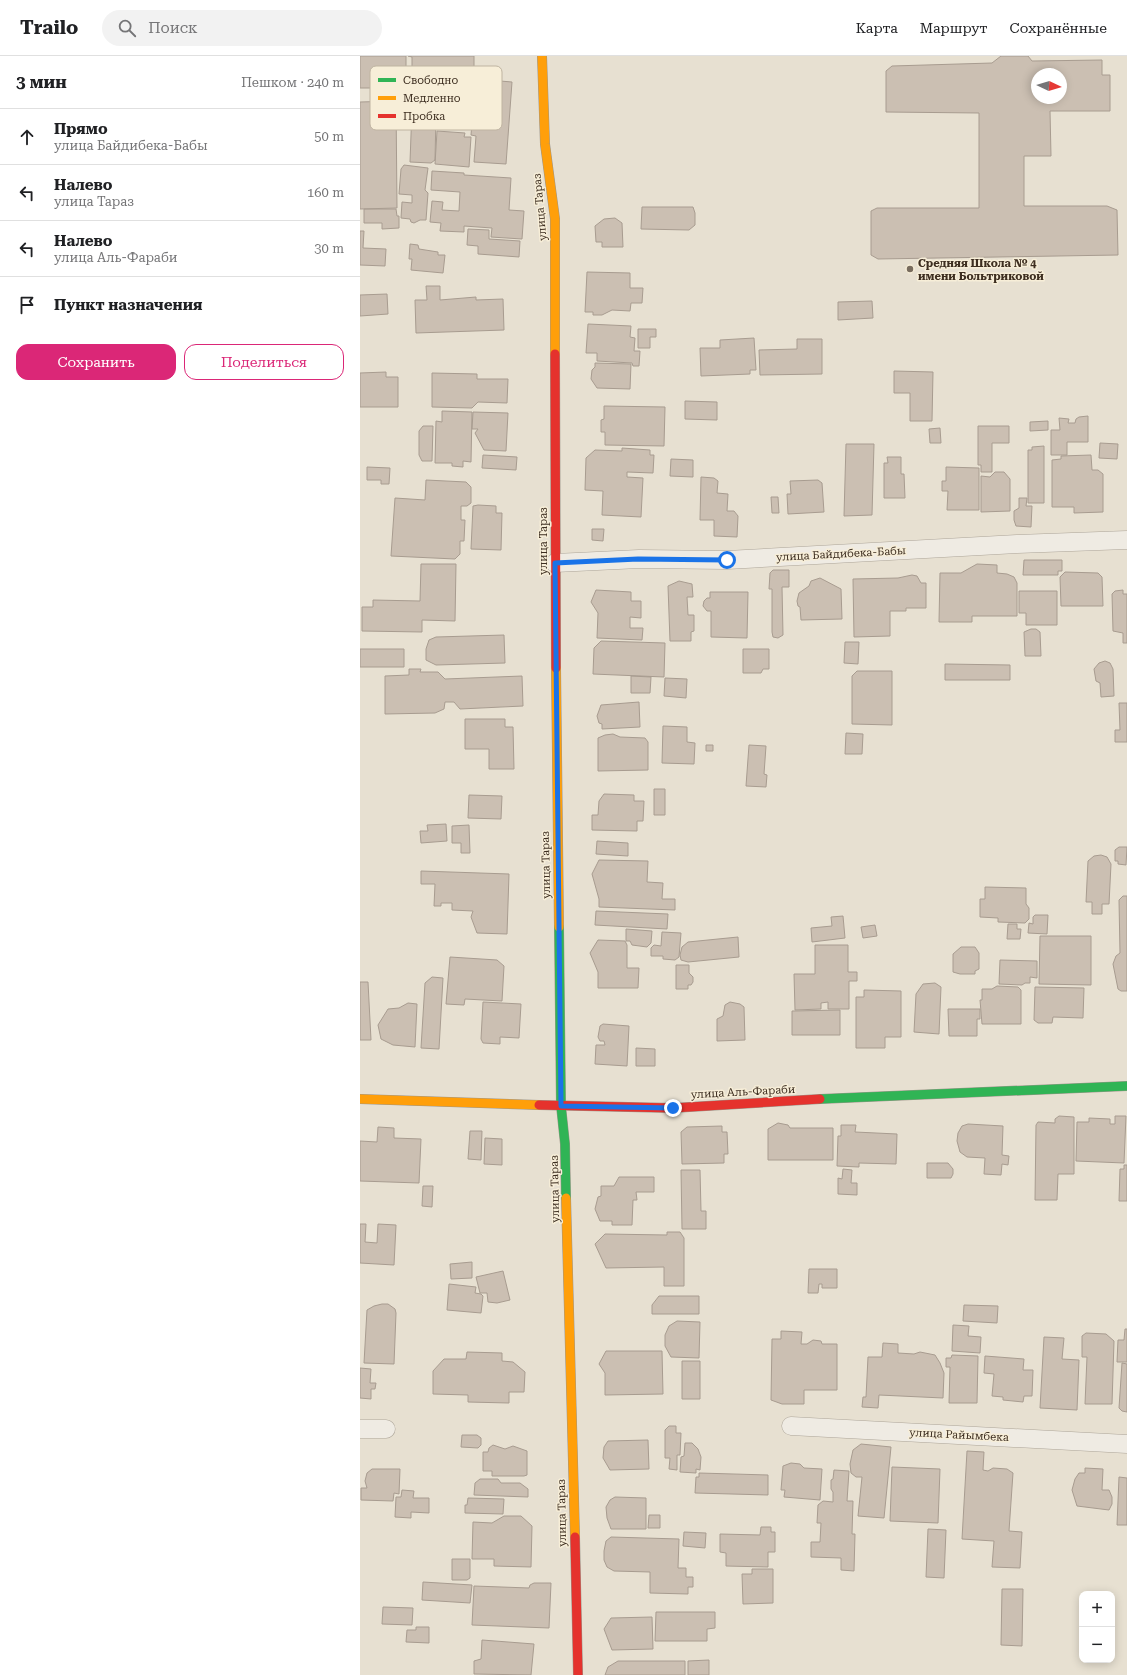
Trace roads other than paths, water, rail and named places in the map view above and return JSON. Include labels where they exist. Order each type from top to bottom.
[{"type":"street","name":"улица Тараз","points":[[542,56],[545,144],[555,219],[555,563],[561,1106],[566,1144],[578,1675]]},
{"type":"street","name":"улица Байдибека-Бабы","points":[[555,563],[638,559],[727,560],[1017,544],[1127,540]]},
{"type":"street","name":"улица Аль-Фараби","points":[[360,1099],[561,1106],[673,1108],[892,1095],[1127,1086]]},
{"type":"street","name":"улица Райымбека","points":[[791,1426],[1127,1444]]},
{"type":"street","points":[[360,1429],[386,1429]]},
{"type":"place","name":"Средняя Школа № 4 имени Больтриковой","points":[[910,269]]}]
